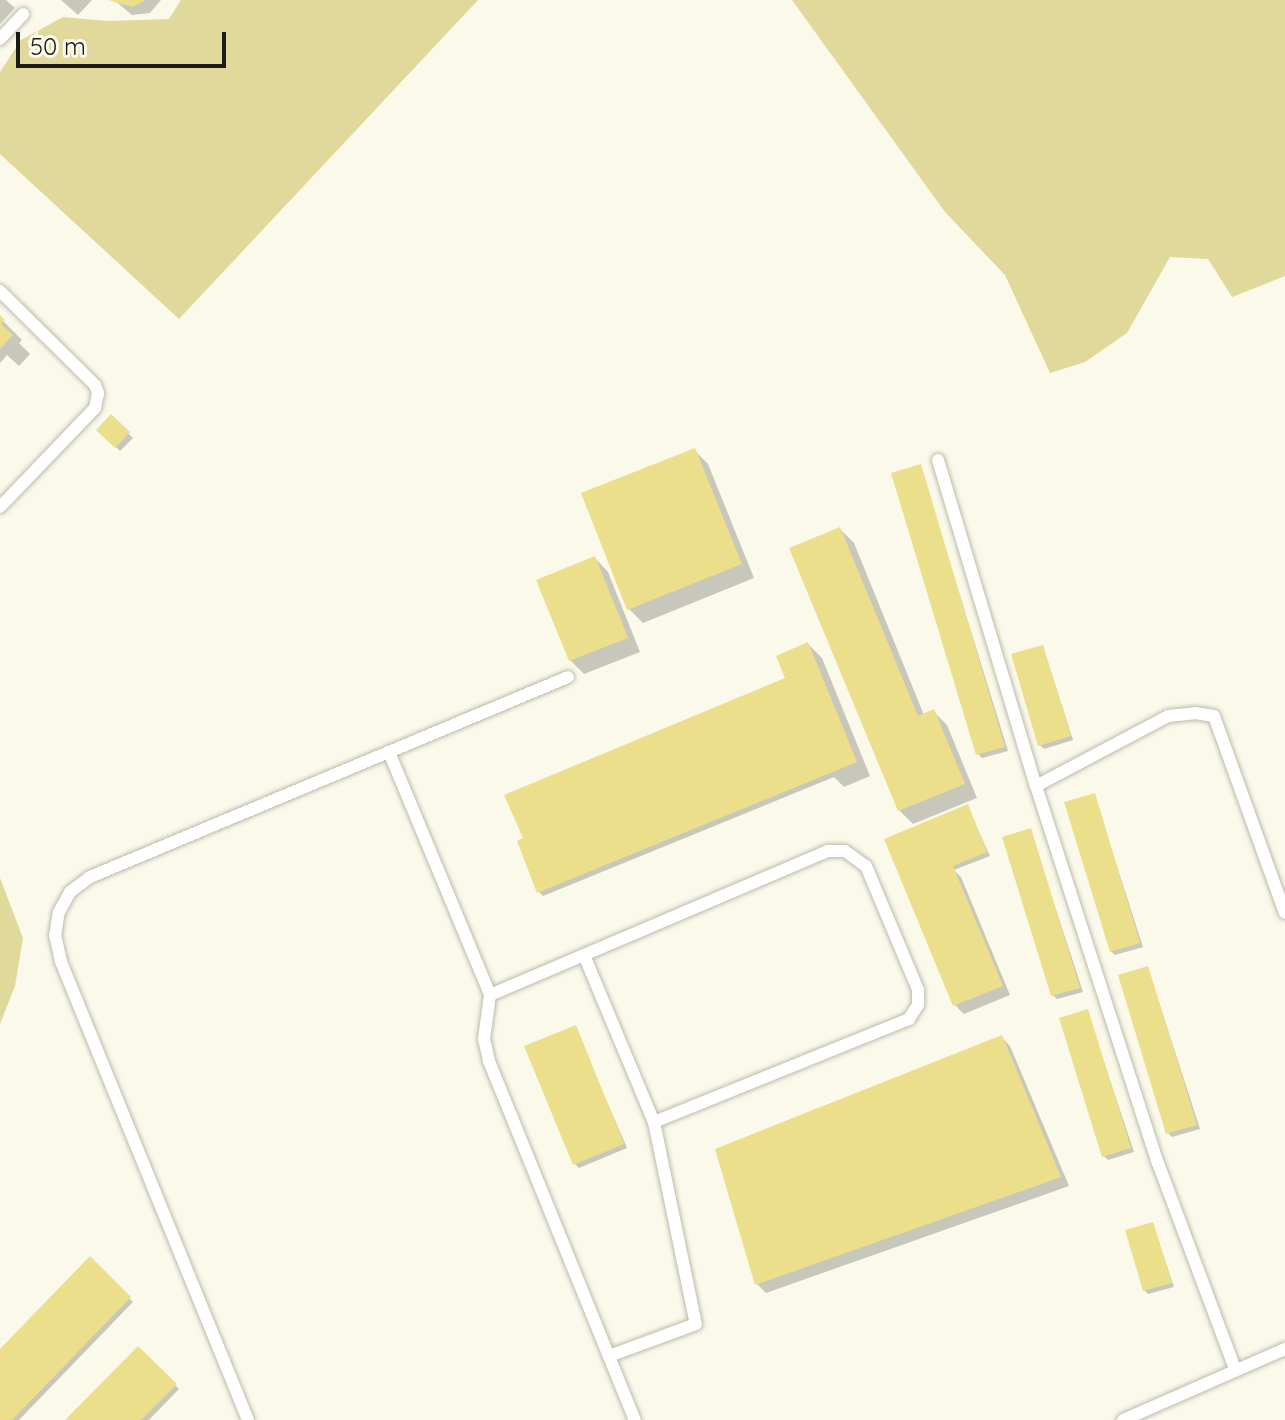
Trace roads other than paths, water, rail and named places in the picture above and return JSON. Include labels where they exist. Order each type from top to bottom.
[{"type":"lane","points":[[0,39],[23,14]]},
{"type":"lane","points":[[0,291],[95,385],[98,393],[95,408],[0,507]]},
{"type":"lane","points":[[938,460],[1036,786],[1158,1163],[1235,1369]]},
{"type":"lane","points":[[248,1420],[61,961],[55,936],[59,912],[70,892],[90,877],[568,677]]},
{"type":"lane","points":[[1036,786],[1168,716],[1195,713],[1214,716],[1285,913]]},
{"type":"lane","points":[[389,752],[490,995],[484,1039],[489,1061],[635,1420]]},
{"type":"lane","points":[[490,995],[827,851],[845,851],[866,866],[918,990],[918,1005],[909,1019],[654,1122]]},
{"type":"lane","points":[[584,955],[654,1122],[696,1324],[609,1356]]},
{"type":"lane","points":[[1123,1420],[1285,1349]]}]
